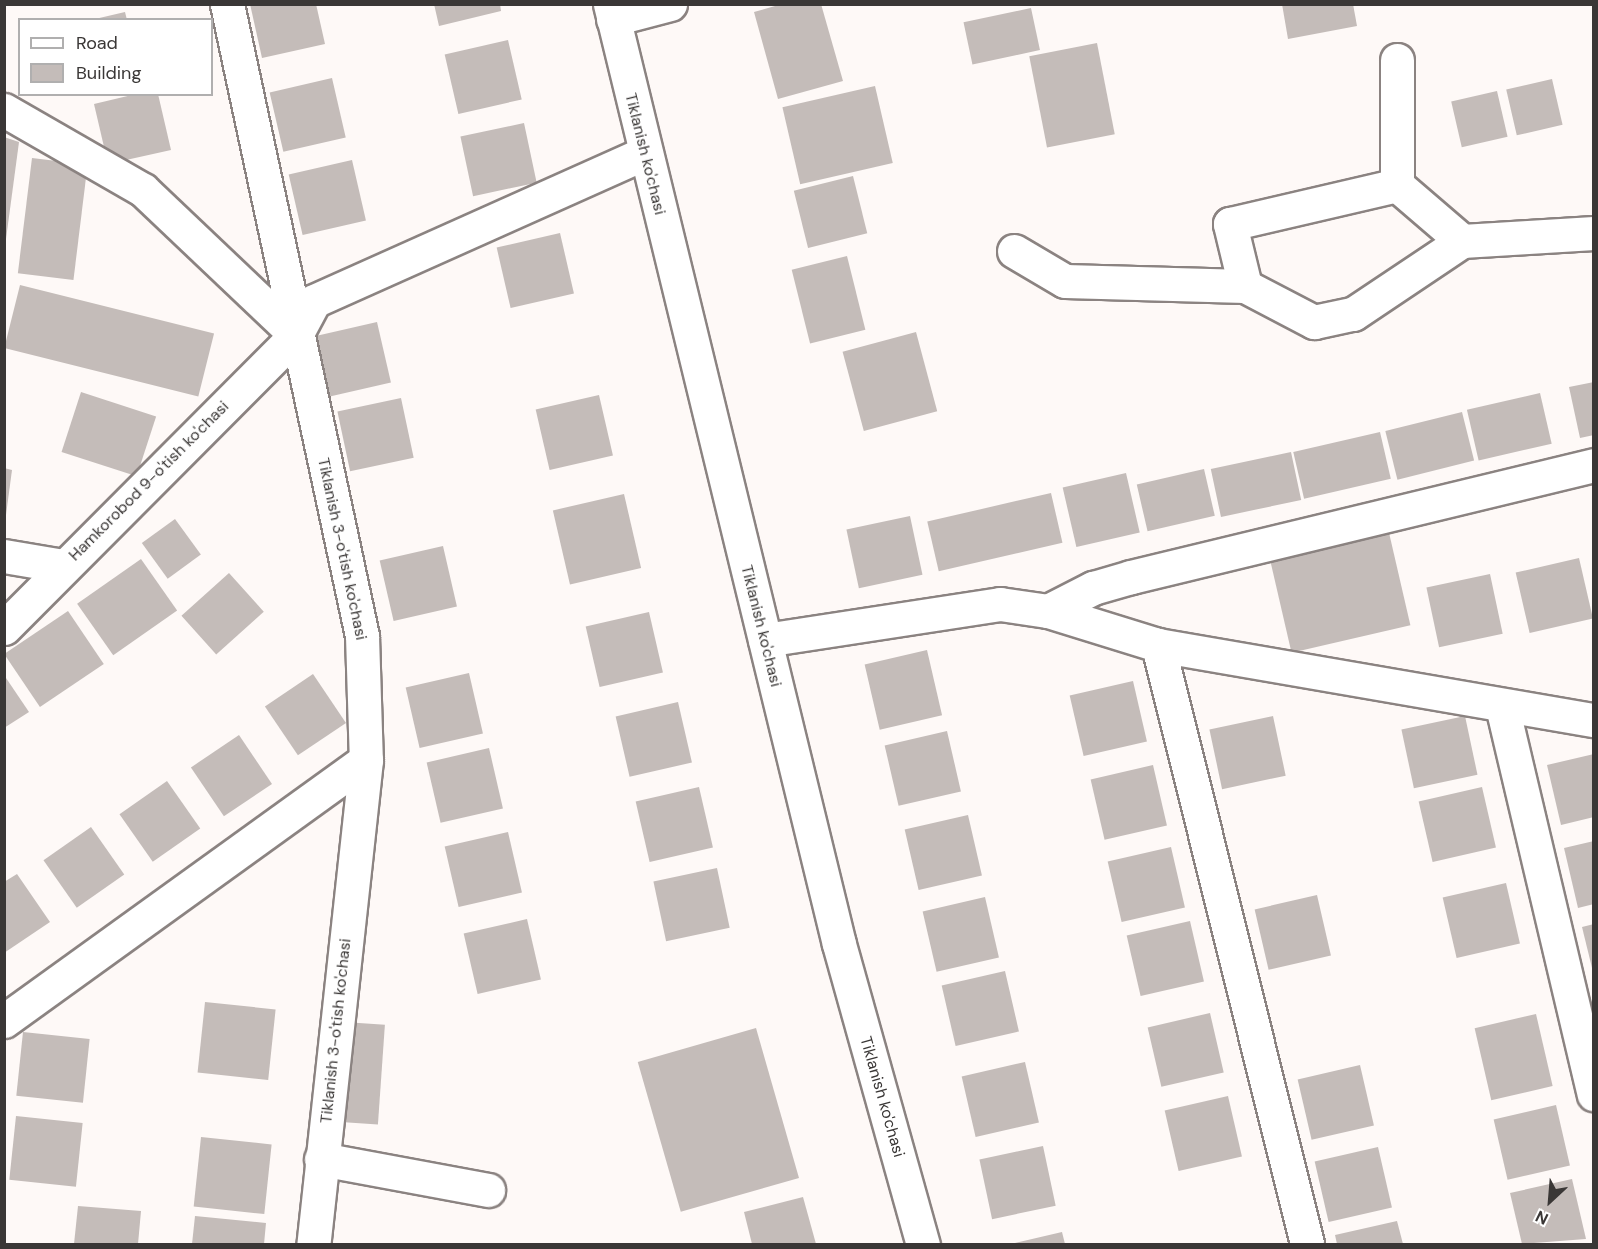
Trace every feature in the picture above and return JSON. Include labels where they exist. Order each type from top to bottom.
[{"type":"street","name":"Tiklanish 3-o'tish ko'chasi","points":[[227,4],[362,636],[366,760],[313,1245]]},
{"type":"street","points":[[611,12],[670,4]]},
{"type":"street","name":"Tiklanish ko'chasi","points":[[611,12],[839,944],[923,1245]]},
{"type":"street","points":[[1397,60],[1397,185],[1462,241]]},
{"type":"street","points":[[4,111],[143,190],[296,335]]},
{"type":"street","name":"Hamkorobod 9-o'tish ko'chasi","points":[[4,628],[63,566],[296,335],[314,301],[645,153]]},
{"type":"street","points":[[1245,286],[1230,224],[1397,185]]},
{"type":"street","points":[[1014,251],[1065,281],[1245,286],[1314,322],[1353,314],[1462,241],[1593,233]]},
{"type":"street","points":[[1048,611],[1093,588],[1593,465]]},
{"type":"street","points":[[4,556],[63,566]]},
{"type":"street","points":[[765,640],[975,605],[1048,611],[1158,645],[1593,720]]},
{"type":"street","points":[[1158,645],[1307,1245]]},
{"type":"street","points":[[1502,706],[1593,1094]]},
{"type":"street","points":[[4,1021],[366,760]]},
{"type":"street","points":[[321,1158],[488,1190]]},
{"type":"building","points":[[250,4],[316,4],[325,44],[262,58]]},
{"type":"building","points":[[434,4],[500,4],[501,11],[439,26]]},
{"type":"building","points":[[782,4],[821,4],[843,81],[778,99],[754,12]]},
{"type":"building","points":[[1282,4],[1353,4],[1357,26],[1288,39]]},
{"type":"building","points":[[1031,8],[1040,50],[972,64],[964,22]]},
{"type":"building","points":[[125,12],[126,18],[99,18]]},
{"type":"building","points":[[508,40],[522,99],[458,114],[445,55]]},
{"type":"building","points":[[1097,43],[1115,134],[1047,147],[1029,56]]},
{"type":"building","points":[[332,78],[346,137],[283,152],[270,92]]},
{"type":"building","points":[[1552,79],[1563,125],[1517,135],[1506,90]]},
{"type":"building","points":[[875,86],[893,163],[800,184],[782,107]]},
{"type":"building","points":[[1497,91],[1508,137],[1462,147],[1451,102]]},
{"type":"building","points":[[128,96],[158,96],[171,150],[108,164],[94,104]]},
{"type":"building","points":[[524,123],[537,183],[473,196],[460,137]]},
{"type":"building","points":[[4,137],[19,142],[6,239],[4,239]]},
{"type":"building","points":[[32,158],[88,165],[73,280],[18,273]]},
{"type":"building","points":[[352,160],[366,220],[303,235],[289,175]]},
{"type":"building","points":[[853,176],[867,233],[808,248],[794,191]]},
{"type":"building","points":[[560,233],[574,293],[511,308],[497,248]]},
{"type":"building","points":[[847,256],[865,330],[810,344],[792,270]]},
{"type":"building","points":[[20,285],[214,333],[198,396],[4,348]]},
{"type":"building","points":[[377,322],[391,382],[328,397],[314,337]]},
{"type":"building","points":[[916,332],[937,411],[864,431],[843,352]]},
{"type":"building","points":[[1594,382],[1594,435],[1580,438],[1569,387]]},
{"type":"building","points":[[81,392],[156,416],[137,476],[62,452]]},
{"type":"building","points":[[1540,393],[1552,444],[1479,461],[1467,410]]},
{"type":"building","points":[[599,395],[613,455],[550,470],[536,410]]},
{"type":"building","points":[[401,398],[414,458],[350,471],[337,412]]},
{"type":"building","points":[[1462,412],[1474,461],[1397,480],[1385,431]]},
{"type":"building","points":[[1380,432],[1391,479],[1304,499],[1293,452]]},
{"type":"building","points":[[1291,452],[1301,500],[1221,517],[1211,469]]},
{"type":"building","points":[[4,468],[12,470],[6,515],[4,515]]},
{"type":"building","points":[[1204,469],[1215,516],[1148,531],[1137,485]]},
{"type":"building","points":[[1126,473],[1140,532],[1076,547],[1063,488]]},
{"type":"building","points":[[1051,493],[1062,543],[939,571],[927,522]]},
{"type":"building","points":[[624,494],[641,568],[570,584],[553,510]]},
{"type":"building","points":[[910,516],[922,575],[859,588],[846,530]]},
{"type":"building","points":[[175,519],[201,555],[168,579],[142,543]]},
{"type":"building","points":[[1387,524],[1410,625],[1292,653],[1268,551]]},
{"type":"building","points":[[443,546],[457,606],[394,621],[380,561]]},
{"type":"building","points":[[1579,558],[1593,618],[1530,633],[1516,573]]},
{"type":"building","points":[[141,559],[177,611],[113,655],[77,604]]},
{"type":"building","points":[[229,573],[264,612],[216,654],[181,616]]},
{"type":"building","points":[[1490,574],[1503,634],[1439,647],[1426,588]]},
{"type":"building","points":[[68,611],[104,664],[40,707],[4,654]]},
{"type":"building","points":[[649,612],[663,672],[600,687],[586,627]]},
{"type":"building","points":[[927,650],[942,715],[880,730],[865,664]]},
{"type":"building","points":[[469,673],[483,733],[420,748],[406,688]]},
{"type":"building","points":[[313,674],[346,723],[298,755],[265,706]]},
{"type":"building","points":[[4,675],[29,712],[4,728]]},
{"type":"building","points":[[1133,681],[1147,741],[1084,756],[1070,696]]},
{"type":"building","points":[[678,702],[692,762],[630,777],[616,716]]},
{"type":"building","points":[[1273,716],[1286,776],[1222,789],[1209,730]]},
{"type":"building","points":[[1465,716],[1477,775],[1414,788],[1401,730]]},
{"type":"building","points":[[947,731],[961,791],[899,806],[885,745]]},
{"type":"building","points":[[239,735],[272,784],[224,816],[191,767]]},
{"type":"building","points":[[489,748],[503,808],[441,823],[427,762]]},
{"type":"building","points":[[1594,754],[1594,817],[1561,825],[1547,765]]},
{"type":"building","points":[[1153,765],[1167,825],[1105,840],[1091,779]]},
{"type":"building","points":[[167,781],[200,829],[153,862],[119,814]]},
{"type":"building","points":[[699,787],[713,847],[650,862],[636,802]]},
{"type":"building","points":[[1482,787],[1496,847],[1433,862],[1419,802]]},
{"type":"building","points":[[968,815],[982,875],[919,890],[905,830]]},
{"type":"building","points":[[91,827],[124,875],[77,908],[43,860]]},
{"type":"building","points":[[508,832],[522,892],[459,907],[445,847]]},
{"type":"building","points":[[1594,841],[1594,904],[1578,908],[1564,848]]},
{"type":"building","points":[[1171,847],[1185,907],[1122,922],[1108,862]]},
{"type":"building","points":[[717,868],[730,928],[666,941],[653,882]]},
{"type":"building","points":[[17,874],[50,922],[4,953],[4,882]]},
{"type":"building","points":[[1506,883],[1520,943],[1457,958],[1443,898]]},
{"type":"building","points":[[1317,895],[1331,955],[1269,970],[1255,909]]},
{"type":"building","points":[[985,897],[999,957],[937,972],[923,911]]},
{"type":"building","points":[[527,919],[541,979],[478,994],[464,934]]},
{"type":"building","points":[[1190,921],[1204,981],[1141,996],[1127,936]]},
{"type":"building","points":[[1594,924],[1594,972],[1593,972],[1582,927]]},
{"type":"building","points":[[1005,971],[1019,1031],[956,1046],[942,986]]},
{"type":"building","points":[[205,1002],[276,1009],[268,1080],[198,1073]]},
{"type":"building","points":[[1210,1013],[1224,1072],[1161,1087],[1148,1027]]},
{"type":"building","points":[[1536,1014],[1553,1086],[1491,1100],[1475,1028]]},
{"type":"building","points":[[344,1022],[385,1025],[378,1125],[337,1122]]},
{"type":"building","points":[[756,1028],[799,1178],[681,1212],[638,1062]]},
{"type":"building","points":[[23,1032],[90,1039],[83,1103],[16,1096]]},
{"type":"building","points":[[1025,1062],[1039,1122],[976,1137],[962,1077]]},
{"type":"building","points":[[1360,1065],[1374,1125],[1312,1140],[1298,1079]]},
{"type":"building","points":[[1228,1096],[1242,1156],[1179,1171],[1165,1111]]},
{"type":"building","points":[[1556,1105],[1570,1165],[1508,1180],[1494,1119]]},
{"type":"building","points":[[16,1116],[83,1123],[76,1187],[9,1180]]},
{"type":"building","points":[[201,1137],[272,1144],[264,1214],[194,1207]]},
{"type":"building","points":[[1043,1146],[1056,1206],[992,1219],[979,1160]]},
{"type":"building","points":[[1378,1147],[1392,1207],[1329,1222],[1315,1162]]},
{"type":"building","points":[[1572,1179],[1586,1239],[1522,1244],[1510,1193]]},
{"type":"building","points":[[803,1197],[816,1244],[752,1244],[744,1212]]},
{"type":"building","points":[[78,1206],[141,1211],[138,1244],[74,1244]]},
{"type":"building","points":[[195,1216],[266,1223],[264,1244],[192,1244]]},
{"type":"building","points":[[1397,1221],[1403,1244],[1337,1244],[1335,1235]]},
{"type":"building","points":[[1062,1232],[1065,1244],[1011,1244]]}]
